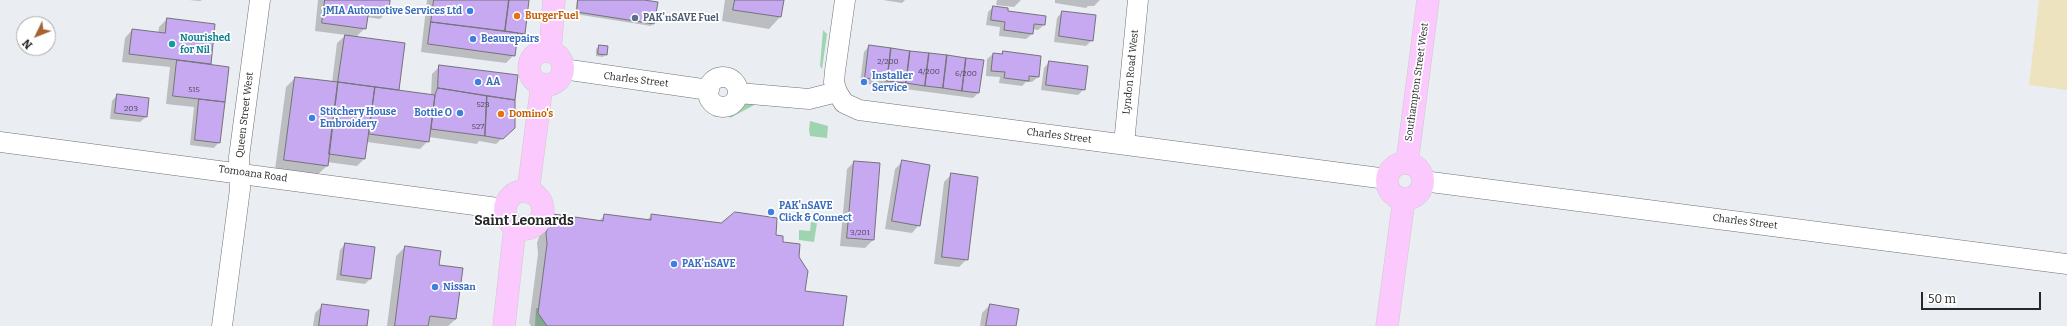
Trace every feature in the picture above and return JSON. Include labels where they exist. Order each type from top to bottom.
[{"type":"main road","points":[[550,52],[554,0]]},
{"type":"main road","name":"Southampton Street West","points":[[1407,163],[1428,0]]},
{"type":"main road","points":[[550,52],[558,56],[562,61],[563,69],[556,82],[551,84],[542,84],[532,77],[529,67],[531,62],[538,54],[550,52]]},
{"type":"main road","points":[[528,192],[542,84]]},
{"type":"main road","points":[[1407,163],[1417,168],[1423,181],[1419,193],[1415,197],[1404,199],[1393,195],[1387,179],[1392,169],[1401,164],[1407,163]]},
{"type":"main road","points":[[515,222],[532,227],[538,222],[543,212],[540,200],[528,192],[514,194],[508,200],[515,222],[515,326]]},
{"type":"main road","points":[[1387,326],[1404,199]]},
{"type":"main road","points":[[504,326],[515,222]]},
{"type":"street","name":"Queen Street West","points":[[222,326],[240,189],[239,157],[260,0]]},
{"type":"street","points":[[837,92],[834,82],[835,70],[845,0]]},
{"type":"street","name":"Lyndon Road West","points":[[1124,144],[1138,0]]},
{"type":"street","name":"Charles Street","points":[[563,69],[709,90],[715,79],[726,77],[734,81],[738,93],[809,99],[837,92],[844,103],[859,110],[1387,179]]},
{"type":"street","name":"Tomoana Road","points":[[0,142],[240,173],[515,222]]},
{"type":"street","name":"Charles Street","points":[[1423,181],[2067,264]]},
{"type":"green space","points":[[823,30],[827,34],[822,69],[820,66]]},
{"type":"green space","points":[[746,102],[758,103],[730,118],[732,112],[740,104]]},
{"type":"green space","points":[[810,121],[828,126],[827,138],[810,136]]},
{"type":"green space","points":[[811,222],[817,223],[814,242],[799,240],[799,230],[810,231]]},
{"type":"green space","points":[[536,308],[539,308],[547,326],[535,326]]},
{"type":"sand","points":[[2039,0],[2067,0],[2067,90],[2029,85]]},
{"type":"building","points":[[325,0],[390,0],[389,11],[369,9],[366,29],[322,23]]},
{"type":"building","name":"JMIA Automotive Services Ltd","points":[[434,0],[509,0],[505,31],[431,22]]},
{"type":"building","name":"BurgerFuel","points":[[509,0],[529,0],[525,34],[505,31]]},
{"type":"building","name":"PAK'nSAVE Fuel","points":[[578,0],[644,0],[658,2],[654,24],[577,12]]},
{"type":"building","points":[[735,0],[784,0],[781,17],[733,10]]},
{"type":"building","points":[[993,6],[1008,8],[1008,11],[1046,16],[1045,25],[1034,24],[1033,34],[1004,30],[1005,22],[991,20]]},
{"type":"building","points":[[1062,11],[1096,15],[1093,41],[1059,36]]},
{"type":"building","name":"Nourished for Nil","points":[[167,18],[215,24],[211,64],[129,54],[132,29],[165,33]]},
{"type":"building","name":"Beaurepairs","points":[[431,22],[518,33],[515,56],[428,44]]},
{"type":"building","points":[[345,35],[405,43],[399,90],[338,82]]},
{"type":"building","points":[[599,45],[608,46],[607,55],[598,54]]},
{"type":"building","points":[[869,45],[891,48],[887,81],[865,78]]},
{"type":"building","points":[[891,48],[910,51],[906,83],[887,81]]},
{"type":"building","points":[[910,51],[929,53],[925,86],[906,83]]},
{"type":"building","points":[[1003,51],[1041,56],[1039,77],[1029,76],[1029,81],[1004,78],[1005,72],[991,71],[993,53],[1002,54]]},
{"type":"building","points":[[929,53],[947,55],[943,88],[925,86]]},
{"type":"building","points":[[947,55],[966,58],[962,91],[943,88]]},
{"type":"building","points":[[966,58],[984,60],[979,93],[962,91]]},
{"type":"building","points":[[177,60],[229,67],[225,102],[173,96]]},
{"type":"building","points":[[1049,61],[1088,66],[1085,90],[1046,85]]},
{"type":"building","name":"AA","points":[[439,65],[518,75],[515,100],[438,88]]},
{"type":"building","name":"Stitchery House Embroidery","points":[[295,77],[338,82],[328,166],[284,160]]},
{"type":"building","points":[[338,82],[375,87],[365,159],[329,154]]},
{"type":"building","points":[[375,87],[435,95],[429,142],[369,134]]},
{"type":"building","name":"Bottle O","points":[[438,88],[487,96],[485,136],[431,129],[435,95]]},
{"type":"building","points":[[117,94],[149,98],[147,117],[115,113]]},
{"type":"building","name":"Domino's","points":[[487,96],[515,100],[515,128],[503,139],[485,136]]},
{"type":"building","points":[[199,99],[225,102],[220,143],[195,140]]},
{"type":"building","points":[[902,160],[930,165],[920,226],[892,221]]},
{"type":"building","points":[[854,161],[880,163],[874,240],[847,238]]},
{"type":"building","points":[[951,173],[978,177],[968,260],[942,257]]},
{"type":"building","name":"PAK'nSAVE","points":[[735,212],[777,218],[776,235],[783,236],[783,242],[800,244],[799,257],[808,271],[805,291],[847,296],[843,326],[547,326],[538,313],[547,244],[546,233],[553,214],[603,221],[604,214],[651,220],[651,214],[721,223]]},
{"type":"building","points":[[345,243],[375,247],[371,279],[341,275]]},
{"type":"building","points":[[405,246],[441,251],[439,265],[463,268],[456,319],[430,316],[428,326],[395,326]]},
{"type":"building","points":[[322,304],[369,310],[367,326],[319,326]]},
{"type":"building","points":[[990,304],[1019,309],[1016,326],[986,326]]},
{"type":"place","name":"JMIA Automotive Services Ltd","points":[[470,11]]},
{"type":"place","name":"BurgerFuel","points":[[517,16]]},
{"type":"place","name":"PAK'nSAVE Fuel","points":[[635,18]]},
{"type":"place","name":"Beaurepairs","points":[[473,39]]},
{"type":"place","name":"Nourished for Nil","points":[[172,44]]},
{"type":"place","name":"AA","points":[[478,82]]},
{"type":"place","name":"Installer Service","points":[[864,82]]},
{"type":"place","name":"Bottle O","points":[[460,113]]},
{"type":"place","name":"Domino's","points":[[501,114]]},
{"type":"place","name":"Stitchery House Embroidery","points":[[312,118]]},
{"type":"place","name":"PAK'nSAVE Click & Connect","points":[[771,212]]},
{"type":"place","name":"PAK'nSAVE","points":[[674,264]]},
{"type":"place","name":"Nissan","points":[[435,287]]},
{"type":"district","name":"Saint Leonards","points":[[524,221]]}]
